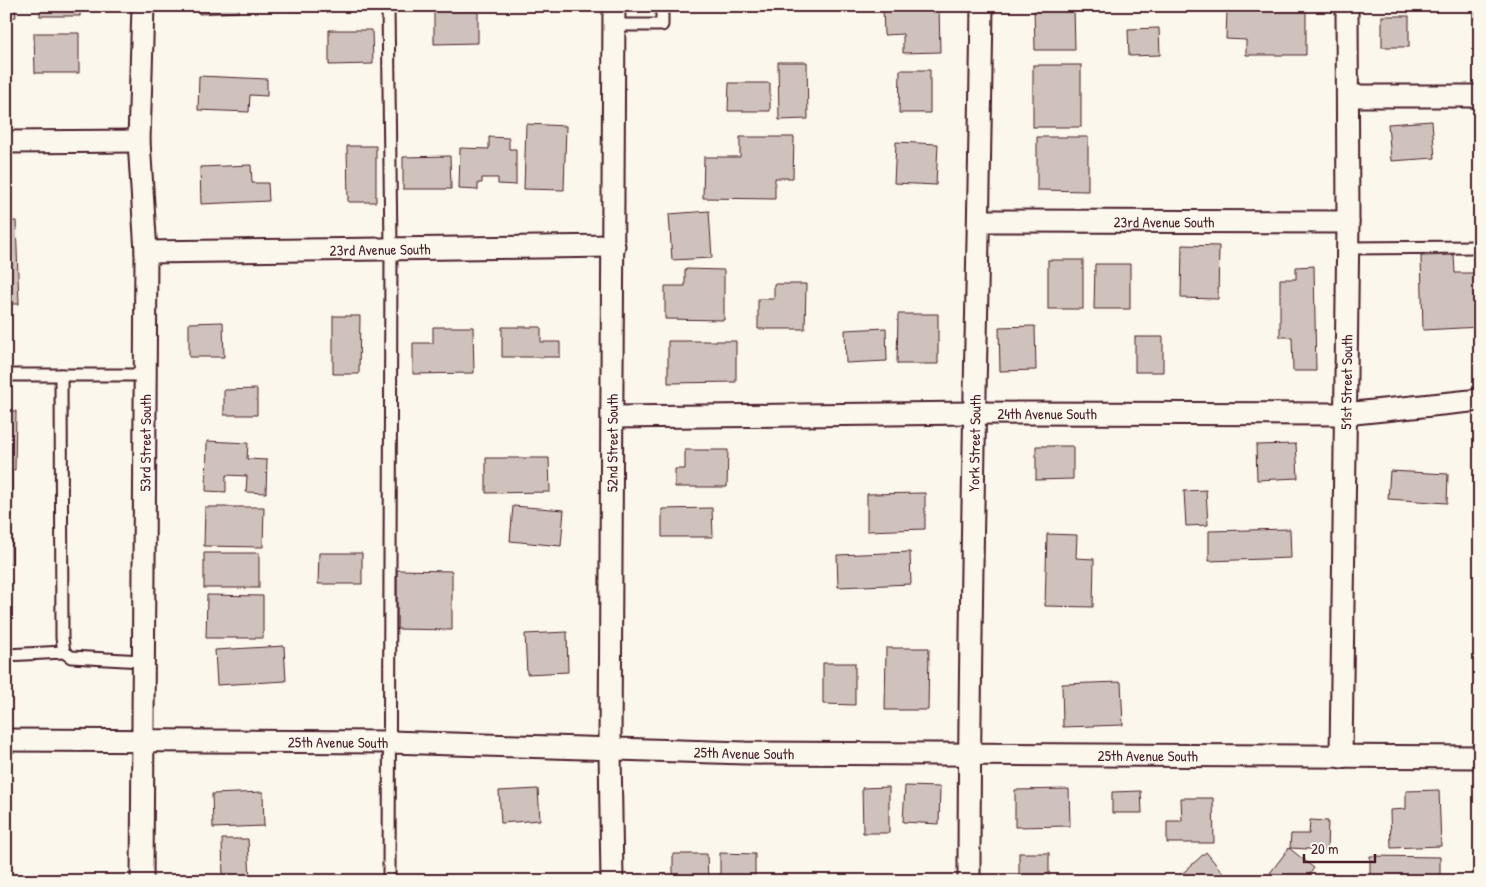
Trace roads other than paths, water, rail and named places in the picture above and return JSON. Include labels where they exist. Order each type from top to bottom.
[{"type":"street","name":"53rd Street South","points":[[142,6],[139,141],[146,252],[142,881]]},
{"type":"street","name":"York Street South","points":[[969,881],[973,413],[979,221],[982,6]]},
{"type":"street","name":"51st Street South","points":[[1341,757],[1348,222],[1347,6]]},
{"type":"street","name":"52nd Street South","points":[[612,881],[610,750],[614,15]]},
{"type":"street","points":[[1348,96],[1480,96]]},
{"type":"street","points":[[6,142],[139,141]]},
{"type":"street","name":"23rd Avenue South","points":[[979,221],[1348,222]]},
{"type":"street","name":"23rd Avenue South","points":[[146,252],[614,246]]},
{"type":"street","name":"24th Avenue South","points":[[613,417],[973,413],[1344,414],[1480,400]]},
{"type":"street","name":"25th Avenue South","points":[[6,740],[390,742],[610,750],[969,755],[1480,757]]},
{"type":"lane","points":[[388,6],[391,249],[389,881]]},
{"type":"lane","points":[[614,15],[662,25],[662,6]]},
{"type":"lane","points":[[1347,248],[1480,246]]},
{"type":"lane","points":[[6,375],[145,375]]},
{"type":"lane","points":[[61,375],[62,638],[64,652]]},
{"type":"lane","points":[[6,655],[64,652],[71,657],[142,661]]}]
